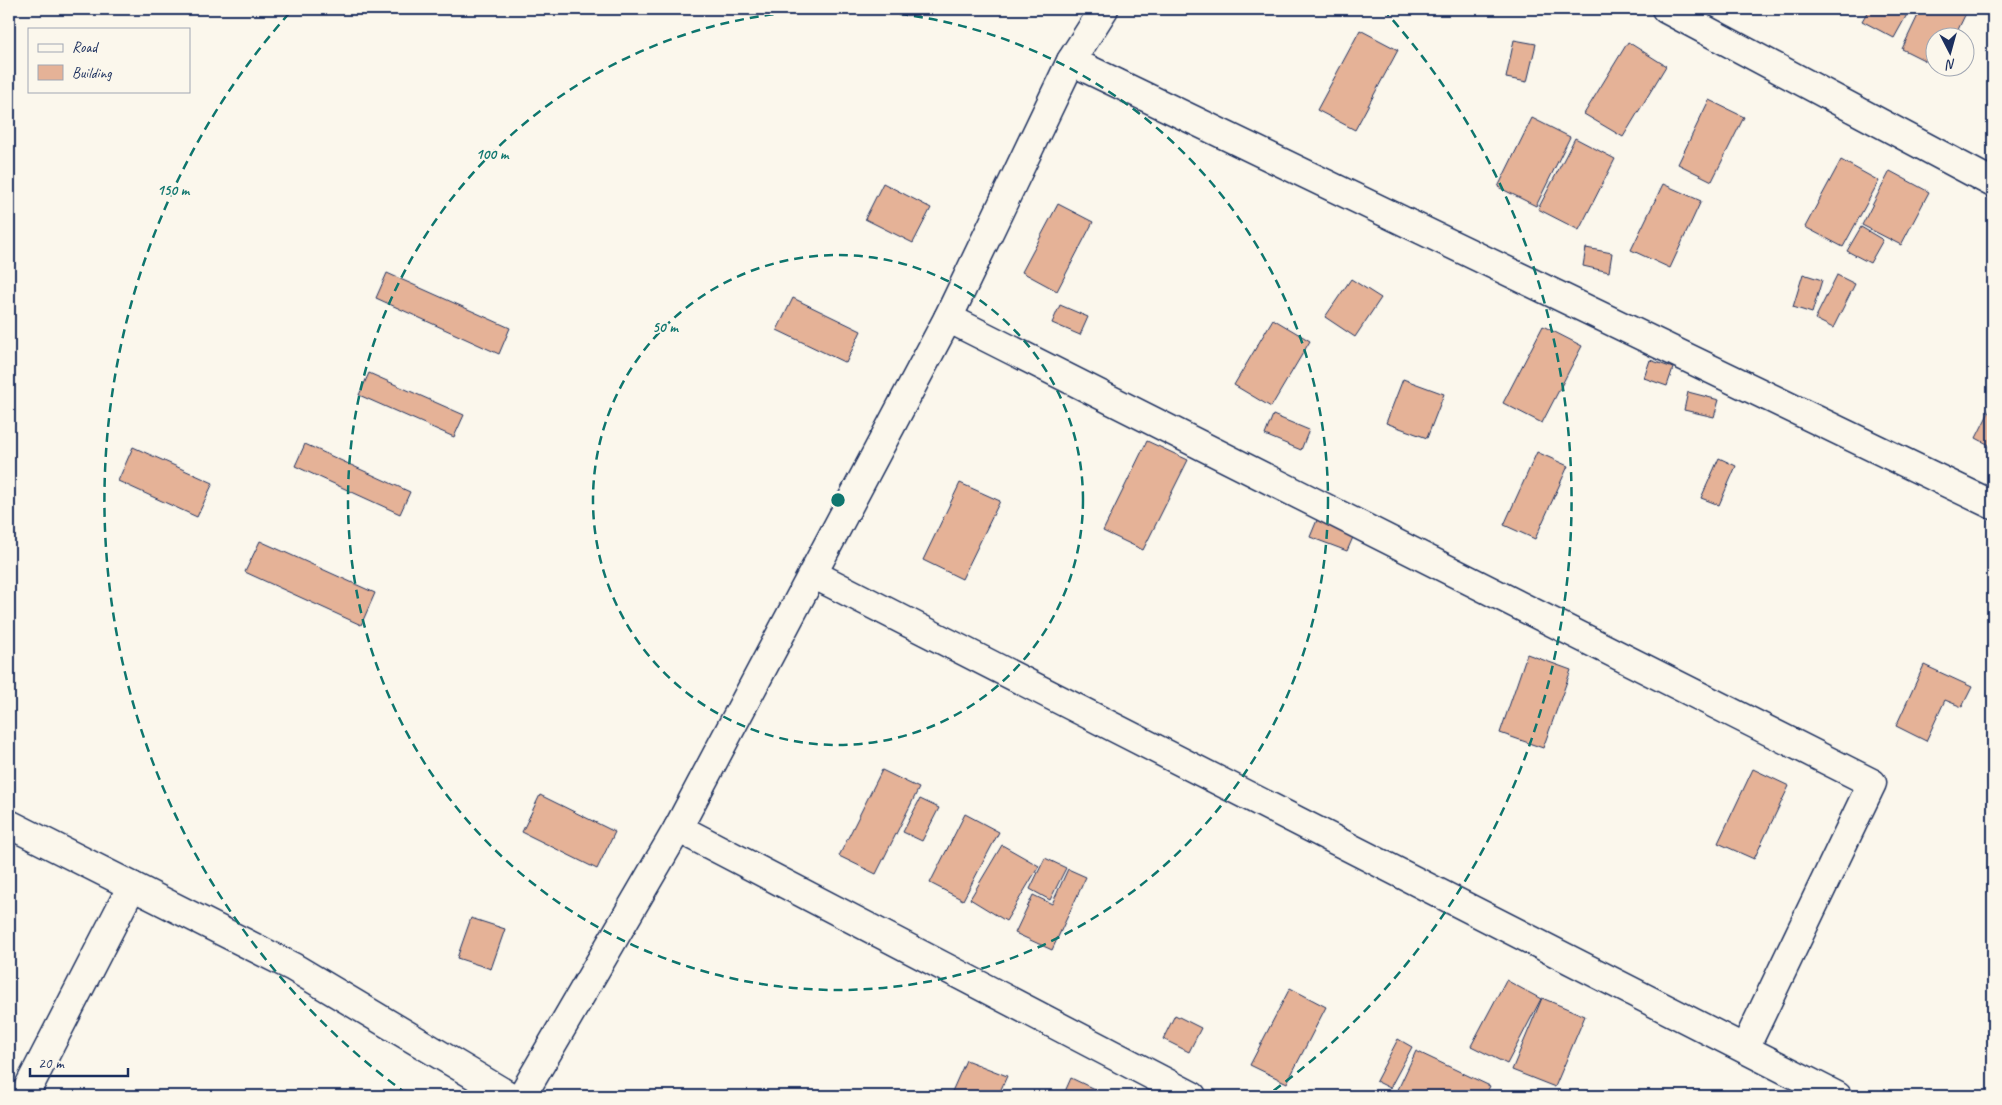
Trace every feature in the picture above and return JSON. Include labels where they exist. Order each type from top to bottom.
[{"type":"street","points":[[522,1096],[678,828],[948,318],[1072,61],[1104,9]]},
{"type":"street","points":[[1666,9],[1993,183]]},
{"type":"street","points":[[1072,61],[1993,505]]},
{"type":"street","points":[[948,318],[1872,783],[1745,1048]]},
{"type":"street","points":[[813,574],[1837,1096]]},
{"type":"street","points":[[9,824],[293,967],[509,1096]]},
{"type":"street","points":[[678,828],[1192,1096]]},
{"type":"street","points":[[24,1096],[132,886]]},
{"type":"building","points":[[1869,9],[1910,9],[1894,38],[1862,21]]},
{"type":"building","points":[[1921,9],[1968,9],[1959,28],[1924,28],[1924,60],[1902,49]]},
{"type":"building","points":[[1360,30],[1398,50],[1355,130],[1317,110]]},
{"type":"building","points":[[1514,40],[1536,44],[1527,82],[1506,78]]},
{"type":"building","points":[[1628,42],[1666,66],[1623,137],[1584,114]]},
{"type":"building","points":[[1709,100],[1744,117],[1712,181],[1678,164]]},
{"type":"building","points":[[1532,118],[1570,137],[1536,206],[1498,187]]},
{"type":"building","points":[[1575,138],[1615,159],[1579,230],[1538,209]]},
{"type":"building","points":[[1841,160],[1879,181],[1843,247],[1805,227]]},
{"type":"building","points":[[1890,171],[1929,192],[1901,245],[1862,225]]},
{"type":"building","points":[[883,183],[931,208],[913,243],[865,219]]},
{"type":"building","points":[[1663,184],[1701,201],[1670,268],[1631,250]]},
{"type":"building","points":[[1058,204],[1093,222],[1057,291],[1022,272]]},
{"type":"building","points":[[1861,227],[1883,240],[1870,263],[1847,251]]},
{"type":"building","points":[[1586,248],[1612,253],[1609,272],[1583,266]]},
{"type":"building","points":[[387,273],[510,328],[499,354],[376,298]]},
{"type":"building","points":[[1803,274],[1822,280],[1812,313],[1793,307]]},
{"type":"building","points":[[1837,275],[1855,284],[1833,328],[1815,319]]},
{"type":"building","points":[[1351,279],[1381,298],[1355,337],[1325,317]]},
{"type":"building","points":[[793,298],[861,331],[846,363],[777,330]]},
{"type":"building","points":[[1060,305],[1088,317],[1080,335],[1052,323]]},
{"type":"building","points":[[1273,319],[1310,341],[1271,407],[1234,385]]},
{"type":"building","points":[[1543,326],[1582,346],[1542,423],[1503,403]]},
{"type":"building","points":[[1650,360],[1673,368],[1667,386],[1644,378]]},
{"type":"building","points":[[369,373],[464,415],[454,437],[359,395]]},
{"type":"building","points":[[1403,379],[1444,394],[1427,438],[1386,423]]},
{"type":"building","points":[[1688,392],[1719,400],[1714,417],[1684,410]]},
{"type":"building","points":[[1993,404],[1993,447],[1976,438]]},
{"type":"building","points":[[1273,415],[1309,430],[1301,450],[1265,435]]},
{"type":"building","points":[[1147,441],[1188,460],[1143,550],[1103,531]]},
{"type":"building","points":[[305,444],[410,492],[400,514],[295,466]]},
{"type":"building","points":[[133,447],[213,483],[197,517],[118,481]]},
{"type":"building","points":[[1537,452],[1568,466],[1535,539],[1504,525]]},
{"type":"building","points":[[1719,458],[1736,466],[1719,505],[1701,498]]},
{"type":"building","points":[[960,483],[1000,501],[962,579],[923,560]]},
{"type":"building","points":[[1317,520],[1354,535],[1347,551],[1310,537]]},
{"type":"building","points":[[260,541],[375,593],[361,625],[245,572]]},
{"type":"building","points":[[1527,654],[1571,670],[1543,748],[1500,733]]},
{"type":"building","points":[[1924,665],[1972,687],[1962,707],[1945,700],[1926,741],[1896,726]]},
{"type":"building","points":[[1753,769],[1789,786],[1754,859],[1718,843]]},
{"type":"building","points":[[882,770],[919,788],[876,874],[839,856]]},
{"type":"building","points":[[540,795],[615,832],[597,869],[522,832]]},
{"type":"building","points":[[920,799],[939,808],[922,841],[903,832]]},
{"type":"building","points":[[965,814],[999,832],[963,900],[930,883]]},
{"type":"building","points":[[1002,845],[1039,866],[1006,921],[970,899]]},
{"type":"building","points":[[1045,858],[1066,868],[1050,900],[1030,889]]},
{"type":"building","points":[[1068,869],[1086,877],[1052,950],[1015,933],[1033,895],[1052,904]]},
{"type":"building","points":[[471,918],[505,929],[491,969],[457,958]]},
{"type":"building","points":[[1506,980],[1541,999],[1507,1064],[1471,1046]]},
{"type":"building","points":[[1290,988],[1326,1007],[1287,1083],[1250,1065]]},
{"type":"building","points":[[1542,998],[1585,1016],[1555,1087],[1512,1070]]},
{"type":"building","points":[[1175,1015],[1201,1028],[1189,1052],[1163,1039]]},
{"type":"building","points":[[1398,1039],[1412,1047],[1390,1088],[1376,1081]]},
{"type":"building","points":[[1416,1051],[1490,1086],[1485,1096],[1395,1096]]},
{"type":"building","points":[[966,1060],[1007,1076],[998,1096],[950,1096]]},
{"type":"building","points":[[1071,1078],[1109,1096],[1063,1096]]}]
